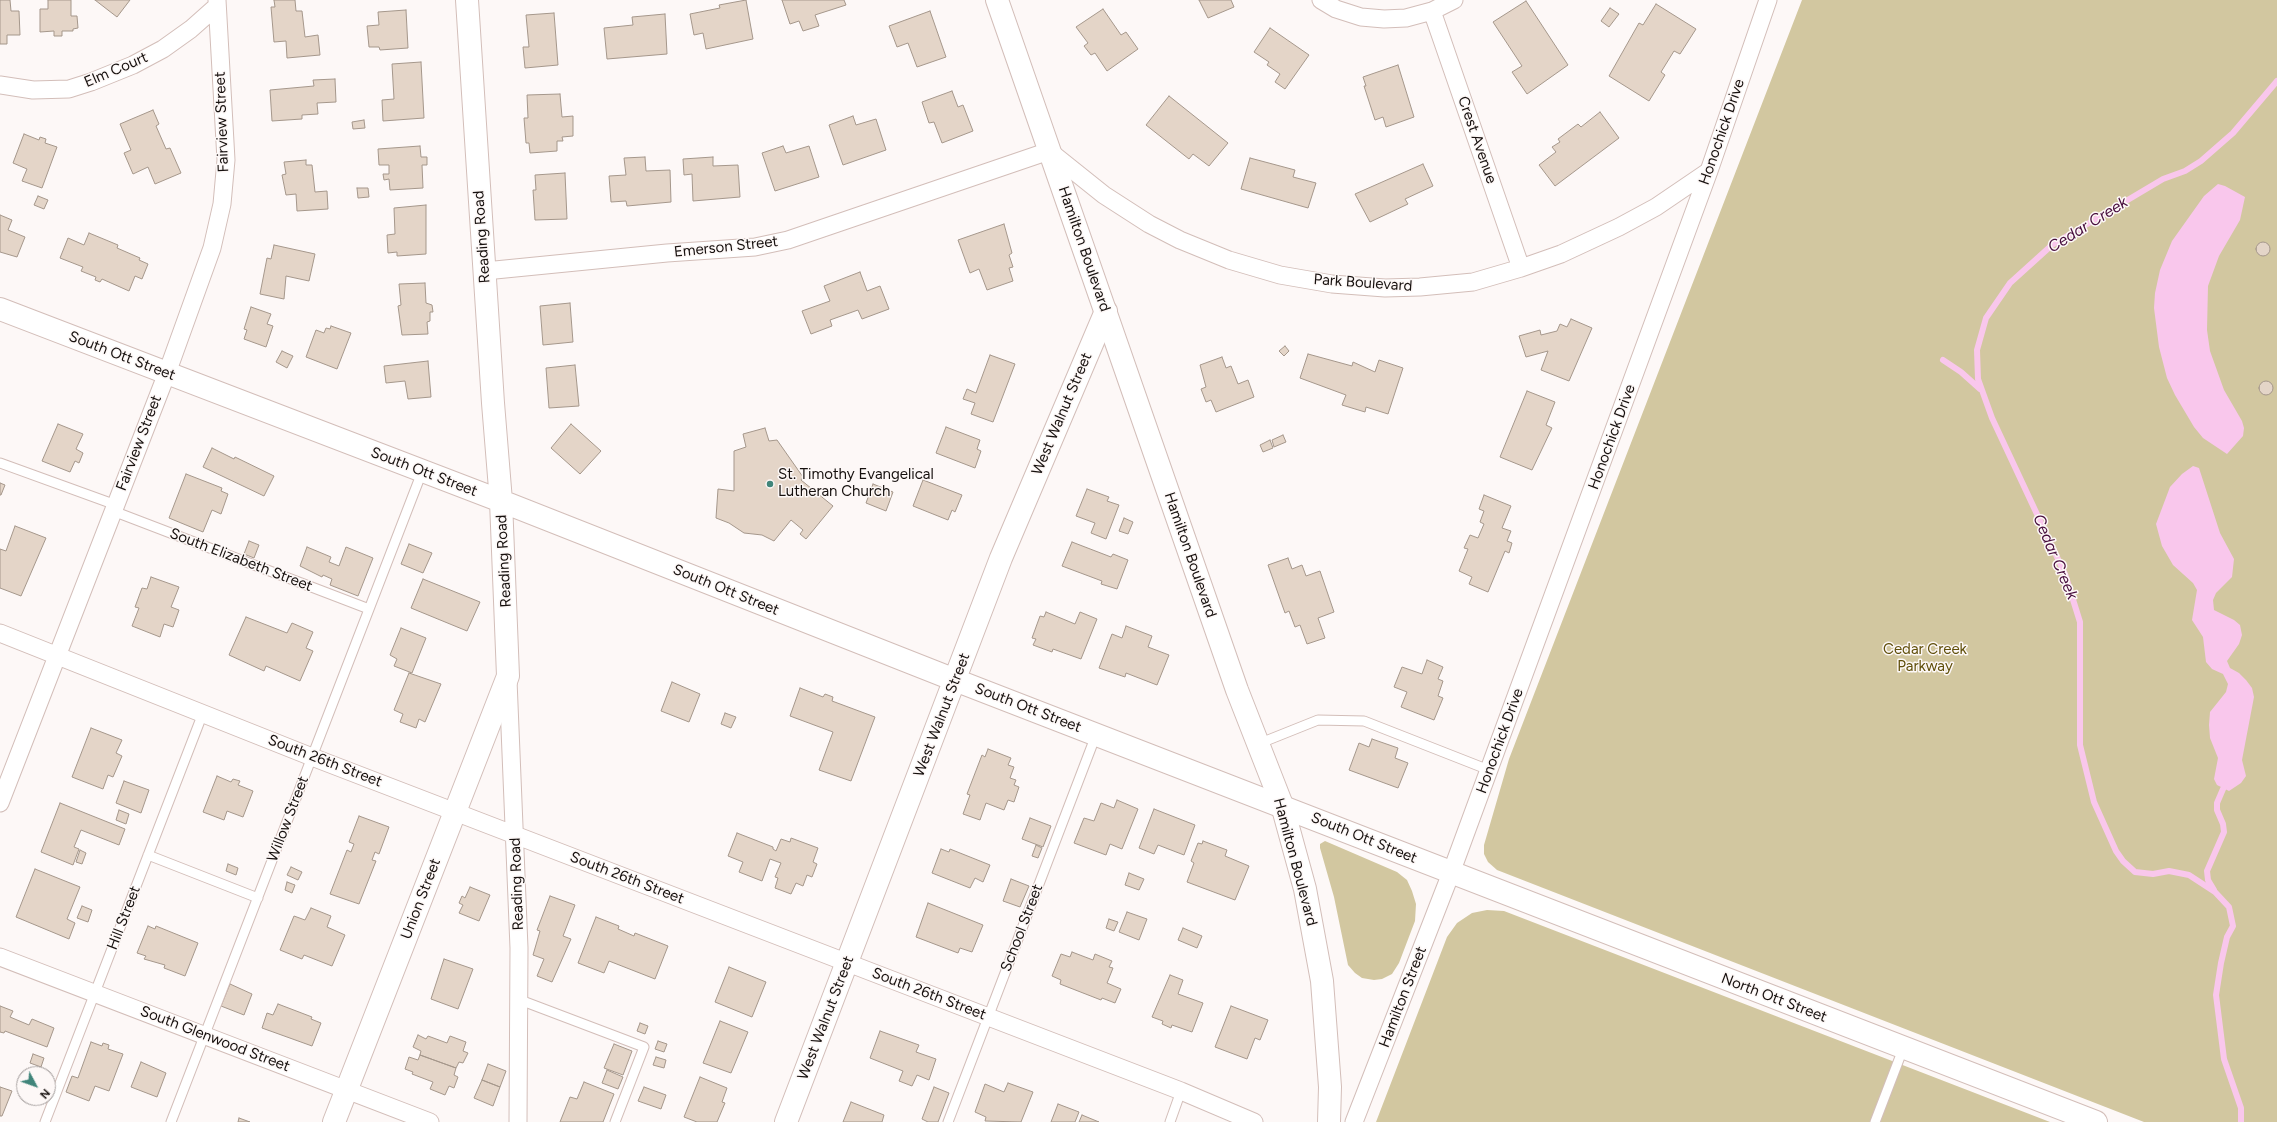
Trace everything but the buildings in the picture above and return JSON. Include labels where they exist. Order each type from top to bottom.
[{"type":"street","name":"Reading Road","points":[[467,0],[501,501],[515,835],[520,1000],[518,1122]]},
{"type":"street","name":"Hamilton Boulevard","points":[[997,0],[1237,690],[1282,805],[1305,889],[1322,981],[1330,1087],[1329,1122]]},
{"type":"street","points":[[1320,0],[1336,9],[1361,17],[1384,19],[1406,18],[1432,11],[1454,0]]},
{"type":"street","name":"Honochick Drive","points":[[1451,873],[1709,171],[1768,0]]},
{"type":"street","name":"Elm Court","points":[[0,85],[33,90],[69,89],[91,82],[133,65],[163,48],[217,3]]},
{"type":"street","name":"Fairview Street","points":[[0,803],[166,373],[212,248],[222,204],[226,160],[217,3]]},
{"type":"street","name":"Crest Avenue","points":[[1432,11],[1521,268]]},
{"type":"street","name":"Emerson Street","points":[[485,271],[667,253],[755,247],[788,240],[1049,151]]},
{"type":"street","name":"Park Boulevard","points":[[1049,151],[1104,195],[1148,224],[1180,240],[1229,260],[1280,274],[1332,284],[1385,288],[1420,287],[1473,282],[1521,268],[1561,254],[1619,227],[1656,207],[1709,171]]},
{"type":"street","name":"South Ott Street","points":[[0,309],[501,501],[955,680],[1282,805],[1451,873]]},
{"type":"street","name":"West Walnut Street","points":[[786,1122],[1002,558],[1106,311]]},
{"type":"street","name":"South 26th Street","points":[[0,633],[312,757],[1182,1091],[1254,1122]]},
{"type":"street","name":"Union Street","points":[[334,1122],[508,676]]},
{"type":"street","name":"North Ott Street","points":[[1451,873],[2096,1122]]},
{"type":"street","name":"Hamilton Street","points":[[1354,1122],[1451,873]]},
{"type":"street","name":"South Glenwood Street","points":[[0,957],[430,1122]]},
{"type":"lane","name":"South Elizabeth Street","points":[[0,463],[369,609]]},
{"type":"lane","name":"Willow Street","points":[[171,1122],[422,472]]},
{"type":"lane","name":"Hill Street","points":[[45,1122],[203,713]]},
{"type":"lane","points":[[1258,744],[1318,720],[1364,721],[1489,770]]},
{"type":"lane","name":"School Street","points":[[948,1122],[1096,734]]},
{"type":"lane","points":[[148,855],[258,898]]},
{"type":"lane","points":[[520,1000],[644,1047],[615,1122]]},
{"type":"lane","points":[[1875,1122],[1903,1048]]},
{"type":"lane","points":[[1170,1122],[1182,1091]]},
{"type":"green space","name":"Cedar Creek Parkway","points":[[1802,0],[2277,0],[2277,1122],[2144,1122],[1497,870],[1488,862],[1484,854],[1484,845],[1509,759]]},
{"type":"green space","points":[[1325,841],[1397,872],[1407,880],[1412,891],[1416,904],[1415,921],[1399,963],[1392,974],[1382,979],[1374,980],[1362,978],[1348,965],[1334,897],[1320,848],[1320,844]]},
{"type":"green space","points":[[1487,910],[1504,911],[2050,1122],[1376,1122],[1447,937],[1457,923],[1472,913]]},
{"type":"shaded area","points":[[2218,184],[2225,186],[2245,197],[2240,220],[2219,256],[2208,286],[2207,330],[2210,351],[2224,390],[2242,421],[2244,428],[2243,436],[2227,454],[2203,438],[2194,427],[2175,395],[2167,378],[2159,347],[2154,308],[2155,293],[2160,270],[2172,241],[2204,196]]},
{"type":"shaded area","points":[[2193,466],[2199,468],[2220,533],[2234,559],[2232,577],[2216,593],[2213,600],[2214,610],[2234,620],[2240,625],[2242,635],[2239,644],[2227,661],[2230,668],[2239,673],[2252,688],[2254,697],[2242,760],[2246,776],[2241,783],[2229,791],[2217,785],[2214,779],[2218,758],[2210,738],[2209,725],[2210,712],[2226,692],[2228,684],[2223,674],[2212,669],[2206,662],[2203,637],[2192,620],[2197,590],[2193,583],[2173,565],[2162,546],[2156,524],[2170,487],[2182,474]]},
{"type":"waterway","name":"Cedar Creek","points":[[2241,1122],[2241,1108],[2224,1059],[2216,995],[2227,937],[2233,926],[2229,907],[2215,892],[2189,875],[2169,871],[2153,874],[2135,872],[2123,861],[2116,851],[2094,802],[2080,745],[2080,622],[2065,574],[1992,418],[1978,379],[1977,350],[1986,318],[2010,283],[2052,245],[2163,179],[2185,171],[2201,161],[2233,133],[2277,81]]},
{"type":"waterway","points":[[1943,360],[1961,372],[1980,389]]},
{"type":"waterway","points":[[2214,890],[2208,880],[2207,871],[2224,832],[2223,824],[2217,810],[2217,803],[2223,789]]},
{"type":"place","name":"St. Timothy Evangelical Lutheran Church","points":[[770,484]]}]
